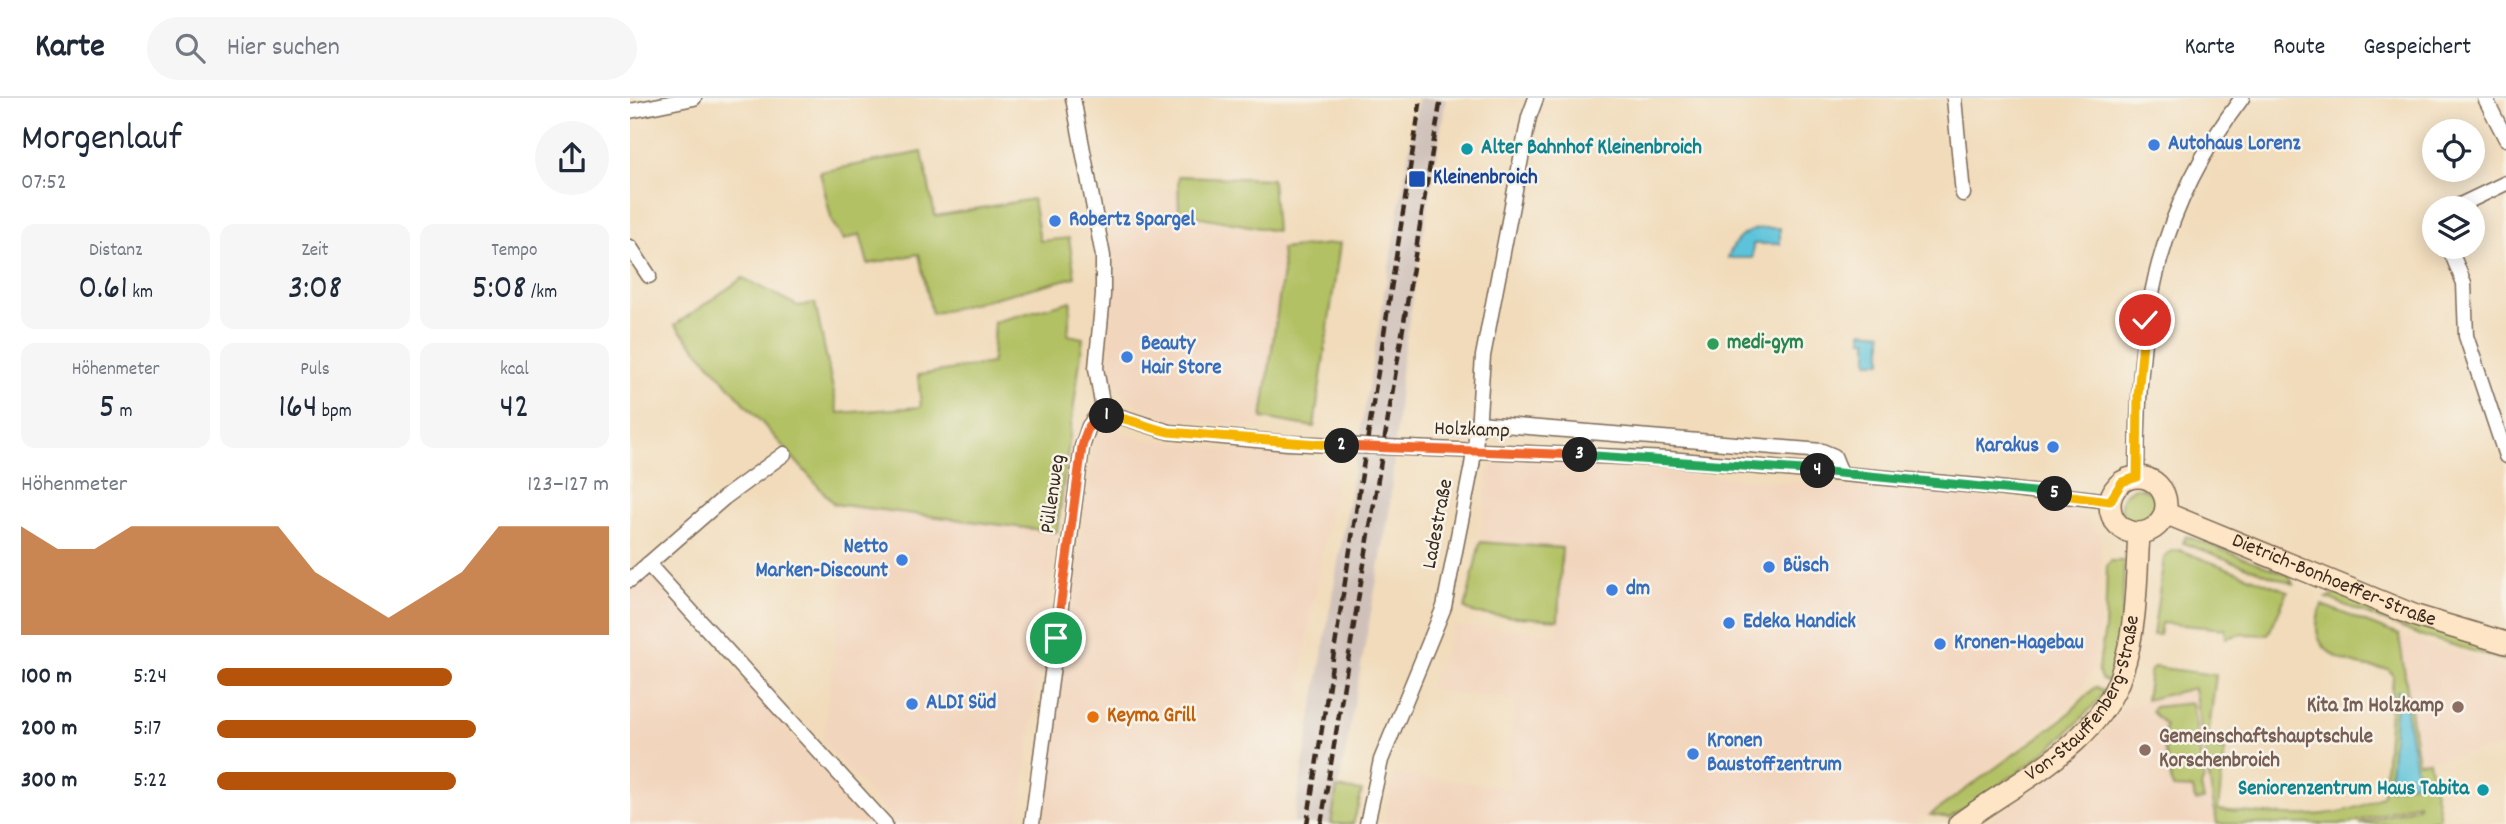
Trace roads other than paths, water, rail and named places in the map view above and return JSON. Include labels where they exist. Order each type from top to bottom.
[{"type":"street","points":[[630,111],[694,98]]},
{"type":"street","points":[[1073,98],[1104,267],[1096,351],[1097,385],[1104,415]]},
{"type":"street","name":"Ladestraße","points":[[1367,824],[1381,760],[1444,607],[1479,424],[1483,356],[1529,117],[1536,98]]},
{"type":"street","points":[[1954,98],[1963,194]]},
{"type":"street","points":[[2137,477],[2142,346],[2155,270],[2189,184],[2217,133],[2242,98]]},
{"type":"street","points":[[2485,98],[2506,139]]},
{"type":"street","points":[[2479,196],[2506,183]]},
{"type":"street","points":[[630,247],[649,276]]},
{"type":"street","points":[[2454,259],[2464,283],[2466,336],[2506,456]]},
{"type":"street","name":"Holzkamp","points":[[1104,415],[1122,417],[1147,428],[1169,432],[1288,443],[1396,450],[1650,458],[1841,473],[2110,501]]},
{"type":"street","name":"Püllenweg","points":[[1032,824],[1082,447],[1089,426],[1095,418],[1104,415]]},
{"type":"street","name":"Holzkamp","points":[[1479,424],[1822,451],[1834,456],[1841,473]]},
{"type":"street","points":[[630,580],[724,498],[784,454]]},
{"type":"street","points":[[2137,477],[2154,482],[2165,496],[2165,513],[2155,528],[2139,533],[2117,524],[2110,509],[2110,501],[2122,482],[2137,477]]},
{"type":"street","name":"Dietrich-Bonhoeffer-Straße","points":[[2165,513],[2416,616],[2506,643]]},
{"type":"street","name":"Von-Stauffenberg-Straße","points":[[1959,824],[2071,744],[2108,704],[2123,671],[2128,650],[2139,533]]},
{"type":"street","points":[[648,564],[885,824]]},
{"type":"water","points":[[1780,228],[1780,244],[1753,244],[1753,258],[1728,258],[1741,237],[1750,231]]},
{"type":"water","points":[[1862,331],[1882,333],[1882,362],[1868,362],[1868,339],[1862,339]]},
{"type":"water","points":[[2397,691],[2403,692],[2418,782],[2389,789]]},
{"type":"railway","points":[[1307,824],[1421,98]]},
{"type":"railway","points":[[1321,824],[1441,98]]},
{"type":"place","name":"Autohaus Lorenz","points":[[2154,145]]},
{"type":"place","name":"Alter Bahnhof Kleinenbroich","points":[[1467,149]]},
{"type":"place","name":"Kleinenbroich","points":[[1417,179]]},
{"type":"place","name":"Robertz Spargel","points":[[1055,221]]},
{"type":"place","name":"medi-gym","points":[[1713,344]]},
{"type":"place","name":"Beauty Hair Store","points":[[1127,357]]},
{"type":"place","name":"Karakus","points":[[2053,447]]},
{"type":"place","name":"Netto Marken-Discount","points":[[902,560]]},
{"type":"place","name":"Büsch","points":[[1769,567]]},
{"type":"place","name":"dm","points":[[1612,590]]},
{"type":"place","name":"Edeka Handick","points":[[1729,623]]},
{"type":"place","name":"Kronen-Hagebau","points":[[1940,644]]},
{"type":"place","name":"ALDI Süd","points":[[912,704]]},
{"type":"place","name":"Kita Im Holzkamp","points":[[2458,707]]},
{"type":"place","name":"Keyma Grill","points":[[1093,717]]},
{"type":"place","name":"Gemeinschaftshauptschule Korschenbroich","points":[[2145,750]]},
{"type":"place","name":"Kronen Baustoffzentrum","points":[[1693,754]]},
{"type":"place","name":"Seniorenzentrum Haus Tabita","points":[[2483,790]]}]
